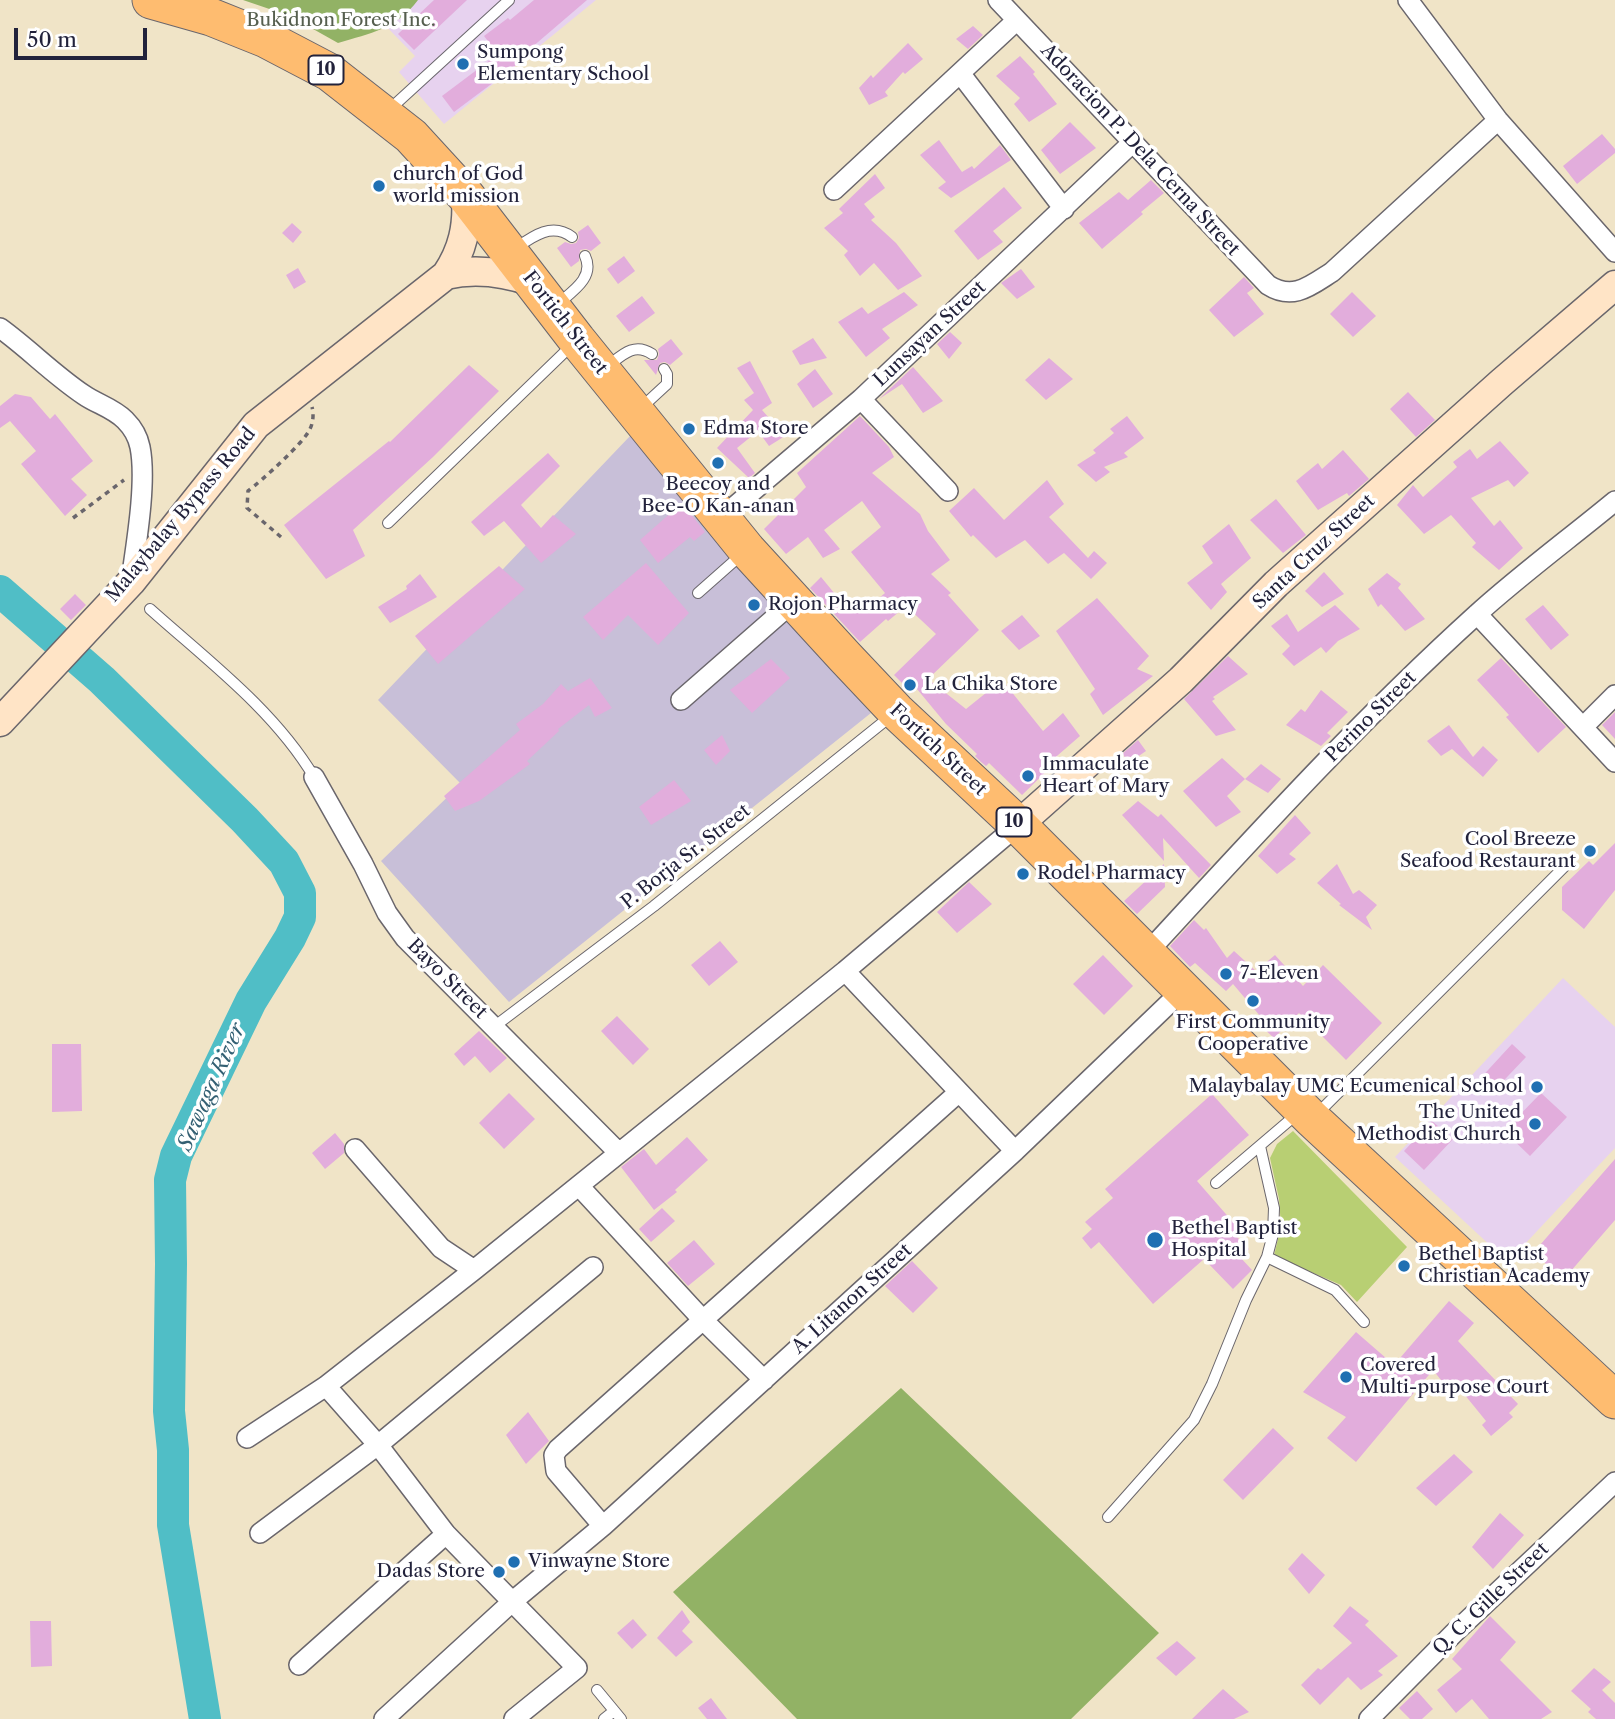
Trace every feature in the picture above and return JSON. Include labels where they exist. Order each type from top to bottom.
[{"type":"highway","name":"10","points":[[151,0],[211,17],[266,39],[329,72],[411,136],[467,195]]},
{"type":"highway","name":"Fortich Street","points":[[467,195],[577,340],[747,550],[793,602],[897,711],[1018,825],[1307,1114],[1615,1400]]},
{"type":"street","name":"Adoracion P. Dela Cerna Street","points":[[998,0],[1268,285],[1286,293],[1304,290],[1332,272],[1498,120]]},
{"type":"street","points":[[1408,0],[1498,120],[1615,252]]},
{"type":"street","points":[[834,190],[1016,21]]},
{"type":"street","points":[[960,73],[1064,209]]},
{"type":"street","name":"Lunsayan Street","points":[[721,518],[861,398],[1132,143]]},
{"type":"street","name":"Malaybalay Bypass Road","points":[[0,722],[168,538],[256,425],[446,275],[461,248],[465,234],[467,195]]},
{"type":"street","points":[[446,275],[489,271],[543,295]]},
{"type":"street","name":"Santa Cruz Street","points":[[1018,825],[1181,680],[1276,584],[1491,391],[1615,285]]},
{"type":"street","points":[[0,328],[86,397],[124,418],[133,430],[140,447],[141,474],[121,591]]},
{"type":"street","points":[[861,398],[948,491]]},
{"type":"street","name":"Perino Street","points":[[1147,953],[1325,763],[1477,614],[1615,501]]},
{"type":"street","points":[[681,701],[793,602]]},
{"type":"street","points":[[1477,614],[1615,762]]},
{"type":"street","points":[[1583,727],[1615,695]]},
{"type":"street","name":"Bayo Street","points":[[314,778],[363,864],[387,913],[405,938],[619,1153]]},
{"type":"street","points":[[247,1438],[326,1386],[474,1270],[845,971],[1018,825]]},
{"type":"street","points":[[845,971],[1015,1151]]},
{"type":"street","name":"A. Litanon Street","points":[[384,1719],[513,1601],[603,1526],[1015,1151],[1184,989]]},
{"type":"street","points":[[603,1526],[556,1471],[554,1455],[558,1449],[959,1092]]},
{"type":"street","points":[[355,1149],[441,1248],[474,1270]]},
{"type":"street","points":[[579,1186],[702,1319],[764,1380]]},
{"type":"street","points":[[260,1533],[378,1446],[593,1266]]},
{"type":"street","points":[[326,1386],[378,1446],[446,1534],[577,1668],[514,1719]]},
{"type":"street","name":"Q. C. Gille Street","points":[[1369,1719],[1454,1633],[1615,1482]]},
{"type":"street","points":[[299,1665],[446,1534]]},
{"type":"lane","points":[[384,114],[509,0]]},
{"type":"lane","points":[[510,252],[536,234],[547,231],[563,231],[572,237]]},
{"type":"lane","points":[[543,295],[586,278],[588,265],[585,256]]},
{"type":"lane","points":[[388,523],[577,340]]},
{"type":"lane","points":[[602,370],[631,349],[642,348],[652,354]]},
{"type":"lane","points":[[636,412],[663,389],[667,379],[664,369]]},
{"type":"lane","points":[[698,593],[747,550]]},
{"type":"lane","points":[[150,609],[275,724],[303,759],[314,778]]},
{"type":"lane","name":"P. Borja Sr. Street","points":[[495,1026],[654,906],[897,711]]},
{"type":"lane","points":[[1216,1183],[1260,1146],[1307,1114],[1568,863]]},
{"type":"lane","points":[[1108,1517],[1194,1420],[1267,1257],[1273,1234],[1274,1208],[1260,1146]]},
{"type":"lane","points":[[1267,1257],[1335,1290],[1364,1322]]},
{"type":"lane","points":[[597,1690],[618,1715],[604,1719]]},
{"type":"path","points":[[281,537],[247,508],[247,491],[266,477],[310,430],[314,412],[304,386]]},
{"type":"path","points":[[73,518],[133,473],[141,474]]},
{"type":"shaded area","name":"Sumpong Elementary School","points":[[403,0],[596,0],[444,124],[399,72],[415,56],[382,22]]},
{"type":"shaded area","points":[[631,435],[871,713],[509,1002],[381,861],[461,784],[378,700]]},
{"type":"shaded area","name":"Malaybalay UMC Ecumenical School","points":[[1563,978],[1615,1027],[1615,1148],[1508,1262],[1395,1157]]},
{"type":"green space","name":"Bukidnon Forest Inc.","points":[[243,0],[418,0],[392,24],[338,43],[290,16]]},
{"type":"green space","points":[[1293,1131],[1407,1247],[1357,1302],[1341,1285],[1274,1256],[1281,1226],[1279,1199],[1270,1158],[1277,1144]]},
{"type":"green space","points":[[901,1388],[1159,1633],[1071,1719],[797,1719],[673,1592]]},
{"type":"building","points":[[434,0],[467,0],[414,50],[398,34]]},
{"type":"building","points":[[534,0],[587,0],[531,48],[534,52],[454,112],[442,96],[498,54],[484,36],[508,18],[510,20]]},
{"type":"building","points":[[973,26],[983,35],[968,49],[956,39]]},
{"type":"building","points":[[908,43],[923,59],[905,74],[903,72],[885,92],[888,96],[869,105],[859,88],[871,75],[873,78]]},
{"type":"building","points":[[1020,56],[1035,72],[1033,74],[1057,104],[1029,122],[1014,104],[1020,98],[996,76]]},
{"type":"building","points":[[1070,122],[1096,148],[1060,174],[1041,150]]},
{"type":"building","points":[[1602,134],[1615,149],[1615,153],[1577,184],[1563,166]]},
{"type":"building","points":[[939,140],[962,172],[972,166],[974,169],[1000,145],[1011,160],[951,198],[938,188],[946,182],[920,155]]},
{"type":"building","points":[[875,174],[885,188],[864,204],[875,217],[871,220],[896,243],[922,276],[898,290],[874,263],[860,276],[844,255],[848,251],[824,228],[843,213],[839,209]]},
{"type":"building","points":[[1151,180],[1164,193],[1102,249],[1079,223],[1119,192],[1128,200]]},
{"type":"building","points":[[1004,187],[1022,208],[993,231],[1003,242],[978,260],[954,231]]},
{"type":"building","points":[[292,223],[302,232],[293,243],[282,233]]},
{"type":"building","points":[[588,225],[601,243],[591,251],[580,250],[579,261],[571,267],[557,248],[565,242],[576,243],[578,232]]},
{"type":"building","points":[[624,256],[635,271],[618,284],[607,269]]},
{"type":"building","points":[[298,268],[306,282],[294,289],[286,275]]},
{"type":"building","points":[[1021,269],[1035,287],[1017,299],[1001,283]]},
{"type":"building","points":[[1244,277],[1254,288],[1247,293],[1264,314],[1234,337],[1209,310]]},
{"type":"building","points":[[904,292],[918,305],[882,329],[890,338],[866,357],[838,322],[862,307],[868,314]]},
{"type":"building","points":[[1352,292],[1376,316],[1353,337],[1330,314]]},
{"type":"building","points":[[642,296],[655,313],[629,332],[616,316]]},
{"type":"building","points":[[950,332],[962,343],[949,359],[937,344]]},
{"type":"building","points":[[813,338],[827,358],[800,365],[792,351]]},
{"type":"building","points":[[671,339],[683,354],[670,365],[660,363],[656,375],[644,360],[657,360],[658,349]]},
{"type":"building","points":[[1049,358],[1073,379],[1046,400],[1025,380]]},
{"type":"building","points":[[750,361],[772,403],[762,410],[785,436],[769,446],[758,431],[737,448],[755,473],[749,478],[717,448],[753,410],[744,400],[754,393],[737,368]]},
{"type":"building","points":[[469,365],[499,391],[433,457],[353,530],[365,556],[326,579],[284,525],[390,442]]},
{"type":"building","points":[[913,367],[943,401],[923,413],[902,384],[879,399]]},
{"type":"building","points":[[815,369],[833,394],[813,408],[797,384]]},
{"type":"building","points":[[1408,392],[1435,420],[1416,437],[1390,409]]},
{"type":"building","points":[[15,394],[31,397],[50,419],[55,414],[93,461],[71,479],[87,495],[65,516],[21,464],[36,451],[10,421],[0,428],[0,406]]},
{"type":"building","points":[[860,416],[889,447],[894,457],[872,473],[920,514],[928,531],[950,560],[931,574],[951,593],[948,595],[979,630],[928,679],[966,709],[1002,680],[1043,731],[1063,713],[1080,736],[1050,762],[1053,765],[1022,795],[989,763],[986,766],[975,756],[977,754],[946,724],[917,689],[912,693],[894,675],[936,634],[906,606],[860,642],[810,588],[821,577],[844,605],[851,598],[863,612],[885,593],[851,552],[881,527],[862,501],[824,530],[840,549],[823,558],[808,537],[786,554],[764,529],[806,487],[797,473]]},
{"type":"building","points":[[1127,416],[1144,438],[1124,453],[1128,457],[1104,467],[1110,472],[1096,482],[1077,465],[1096,453],[1093,450],[1114,433],[1110,429]]},
{"type":"building","points":[[1500,441],[1529,473],[1514,487],[1508,480],[1471,498],[1494,526],[1500,520],[1523,548],[1499,570],[1472,547],[1476,543],[1451,515],[1424,534],[1397,505],[1413,485],[1423,497],[1457,467],[1453,462],[1470,449],[1477,459]]},
{"type":"building","points":[[1343,450],[1369,479],[1349,496],[1347,493],[1318,510],[1296,481],[1318,463],[1322,469]]},
{"type":"building","points":[[548,453],[560,466],[521,505],[541,528],[553,515],[576,534],[541,563],[504,521],[484,536],[471,522]]},
{"type":"building","points":[[1047,480],[1064,504],[1049,517],[1088,558],[1094,551],[1107,563],[1091,579],[1064,553],[1048,564],[1025,540],[996,558],[973,535],[971,537],[949,511],[974,488],[1004,520]]},
{"type":"building","points":[[1276,499],[1306,535],[1283,553],[1250,520]]},
{"type":"building","points":[[682,503],[705,532],[694,541],[690,537],[658,563],[640,540]]},
{"type":"building","points":[[1229,524],[1251,558],[1221,584],[1227,592],[1211,610],[1187,583],[1213,563],[1202,546]]},
{"type":"building","points":[[646,563],[689,613],[658,645],[628,615],[603,640],[583,617]]},
{"type":"building","points":[[499,566],[525,589],[438,664],[415,636]]},
{"type":"building","points":[[1324,572],[1344,594],[1322,607],[1305,591]]},
{"type":"building","points":[[1387,573],[1401,584],[1398,588],[1425,619],[1405,631],[1381,604],[1378,607],[1368,589]]},
{"type":"building","points":[[420,574],[437,597],[390,623],[378,607],[407,589],[406,586]]},
{"type":"building","points":[[75,594],[86,605],[71,620],[60,609]]},
{"type":"building","points":[[1097,598],[1149,656],[1137,669],[1153,676],[1103,715],[1090,694],[1095,689],[1056,631]]},
{"type":"building","points":[[1335,605],[1360,629],[1338,641],[1326,653],[1321,647],[1294,666],[1282,654],[1290,646],[1271,626],[1287,614],[1298,632]]},
{"type":"building","points":[[1543,605],[1569,635],[1551,650],[1525,619]]},
{"type":"building","points":[[1022,615],[1040,636],[1019,650],[1001,631]]},
{"type":"building","points":[[1228,656],[1248,674],[1213,697],[1215,699],[1212,701],[1236,730],[1216,736],[1184,699]]},
{"type":"building","points":[[1501,658],[1566,727],[1538,753],[1506,717],[1509,715],[1477,680]]},
{"type":"building","points":[[771,659],[790,678],[752,713],[730,690]]},
{"type":"building","points":[[590,678],[612,708],[595,717],[589,705],[558,729],[559,731],[527,761],[530,764],[479,801],[455,811],[444,796],[520,730],[516,724],[543,704],[561,684],[568,691]]},
{"type":"building","points":[[1321,690],[1348,712],[1327,733],[1331,736],[1321,746],[1286,725],[1301,709],[1305,712]]},
{"type":"building","points":[[1615,712],[1615,739],[1602,725]]},
{"type":"building","points":[[1449,725],[1473,757],[1483,746],[1498,760],[1483,777],[1452,749],[1441,756],[1427,741]]},
{"type":"building","points":[[722,735],[730,751],[716,765],[704,750]]},
{"type":"building","points":[[1138,740],[1146,751],[1130,762],[1122,754]]},
{"type":"building","points":[[1222,758],[1245,779],[1227,796],[1241,812],[1216,827],[1183,791]]},
{"type":"building","points":[[1261,764],[1281,779],[1268,793],[1245,779]]},
{"type":"building","points":[[674,780],[691,801],[651,825],[639,807]]},
{"type":"building","points":[[1138,801],[1158,817],[1161,814],[1211,865],[1199,878],[1163,838],[1164,861],[1122,815]]},
{"type":"building","points":[[1295,815],[1311,833],[1289,854],[1296,859],[1277,874],[1258,856]]},
{"type":"building","points":[[1615,843],[1615,890],[1584,929],[1562,910],[1562,887],[1589,861],[1593,865]]},
{"type":"building","points":[[1164,864],[1165,887],[1137,914],[1124,901]]},
{"type":"building","points":[[1337,864],[1353,894],[1359,890],[1377,905],[1366,917],[1372,930],[1339,905],[1341,904],[1317,883]]},
{"type":"building","points":[[969,882],[992,904],[957,933],[937,912]]},
{"type":"building","points":[[1194,920],[1204,930],[1206,928],[1227,958],[1234,951],[1256,971],[1275,955],[1303,986],[1323,965],[1382,1023],[1346,1060],[1299,1013],[1274,1038],[1262,1027],[1266,1023],[1233,984],[1226,991],[1195,963],[1190,967],[1170,946]]},
{"type":"building","points":[[720,941],[738,962],[709,986],[691,965]]},
{"type":"building","points":[[1103,955],[1133,986],[1104,1015],[1073,984]]},
{"type":"building","points":[[617,1016],[649,1049],[633,1065],[601,1031]]},
{"type":"building","points":[[479,1031],[507,1058],[490,1073],[475,1056],[464,1066],[454,1054]]},
{"type":"building","points":[[52,1044],[81,1044],[82,1111],[52,1112]]},
{"type":"building","points":[[1512,1044],[1526,1057],[1490,1095],[1477,1082]]},
{"type":"building","points":[[509,1093],[535,1119],[504,1149],[479,1123]]},
{"type":"building","name":"The United Methodist Church","points":[[1541,1093],[1567,1117],[1530,1156],[1504,1131]]},
{"type":"building","points":[[1212,1094],[1249,1135],[1197,1181],[1239,1229],[1234,1234],[1249,1249],[1240,1257],[1252,1270],[1233,1289],[1204,1259],[1153,1304],[1099,1242],[1091,1249],[1082,1238],[1092,1229],[1085,1222],[1113,1198],[1105,1189]]},
{"type":"building","points":[[1432,1121],[1453,1139],[1424,1170],[1404,1151]]},
{"type":"building","points":[[335,1133],[344,1144],[344,1153],[325,1169],[312,1153]]},
{"type":"building","points":[[687,1137],[708,1160],[675,1190],[677,1192],[654,1210],[621,1167],[644,1149],[656,1165]]},
{"type":"building","points":[[1615,1159],[1615,1220],[1564,1279],[1533,1253]]},
{"type":"building","points":[[662,1208],[675,1221],[651,1242],[639,1229]]},
{"type":"building","points":[[694,1240],[715,1264],[688,1286],[667,1263]]},
{"type":"building","points":[[912,1261],[938,1288],[913,1313],[885,1286]]},
{"type":"building","points":[[1449,1301],[1474,1323],[1458,1341],[1518,1404],[1509,1413],[1513,1417],[1491,1436],[1482,1425],[1486,1421],[1460,1389],[1453,1395],[1433,1370],[1356,1462],[1327,1438],[1346,1417],[1303,1392],[1356,1332],[1394,1365]]},
{"type":"building","points":[[528,1412],[549,1441],[526,1464],[506,1435]]},
{"type":"building","points":[[1273,1428],[1294,1448],[1243,1500],[1223,1480]]},
{"type":"building","points":[[1454,1454],[1473,1472],[1436,1506],[1416,1488]]},
{"type":"building","points":[[1500,1513],[1524,1535],[1493,1569],[1472,1547]]},
{"type":"building","points":[[1302,1553],[1325,1575],[1309,1594],[1288,1569]]},
{"type":"building","points":[[1350,1606],[1369,1621],[1365,1625],[1398,1656],[1378,1671],[1383,1675],[1361,1690],[1348,1677],[1320,1705],[1301,1685],[1318,1668],[1321,1670],[1352,1643],[1333,1626]]},
{"type":"building","points":[[682,1610],[690,1622],[682,1631],[693,1642],[676,1657],[657,1638]]},
{"type":"building","points":[[1490,1616],[1516,1642],[1500,1660],[1552,1712],[1541,1719],[1489,1719],[1472,1699],[1456,1713],[1437,1690],[1462,1669],[1452,1659]]},
{"type":"building","points":[[633,1619],[647,1635],[632,1649],[617,1633]]},
{"type":"building","points":[[30,1621],[51,1621],[52,1666],[31,1667]]},
{"type":"building","points":[[1177,1641],[1196,1658],[1176,1676],[1156,1658]]},
{"type":"building","points":[[1594,1668],[1611,1682],[1602,1690],[1615,1703],[1615,1719],[1596,1719],[1588,1712],[1591,1709],[1571,1691]]},
{"type":"building","points":[[1223,1689],[1249,1712],[1234,1719],[1192,1719]]},
{"type":"building","points":[[1417,1691],[1433,1709],[1422,1719],[1410,1719],[1399,1708]]},
{"type":"building","points":[[711,1698],[727,1719],[707,1719],[698,1708]]},
{"type":"waterway","name":"Sawaga River","points":[[0,591],[102,680],[245,820],[284,862],[300,893],[300,917],[251,1001],[176,1156],[170,1180],[169,1411],[173,1450],[173,1525],[205,1719]]},
{"type":"place","name":"Sumpong Elementary School","points":[[463,64]]},
{"type":"place","name":"church of God world mission","points":[[379,186]]},
{"type":"place","name":"Edma Store","points":[[689,429]]},
{"type":"place","name":"Beecoy and Bee-O Kan-anan","points":[[718,463]]},
{"type":"place","name":"Rojon Pharmacy","points":[[754,605]]},
{"type":"place","name":"La Chika Store","points":[[910,685]]},
{"type":"place","name":"Immaculate Heart of Mary","points":[[1028,776]]},
{"type":"place","name":"Cool Breeze Seafood Restaurant","points":[[1590,851]]},
{"type":"place","name":"Rodel Pharmacy","points":[[1023,874]]},
{"type":"place","name":"7-Eleven","points":[[1226,974]]},
{"type":"place","name":"First Community Cooperative","points":[[1253,1001]]},
{"type":"place","name":"Malaybalay UMC Ecumenical School","points":[[1537,1087]]},
{"type":"place","name":"The United Methodist Church","points":[[1535,1124]]},
{"type":"place","name":"Bethel Baptist Hospital","points":[[1155,1240]]},
{"type":"place","name":"Bethel Baptist Christian Academy","points":[[1404,1266]]},
{"type":"place","name":"Covered Multi-purpose Court","points":[[1346,1377]]},
{"type":"place","name":"Vinwayne Store","points":[[514,1562]]},
{"type":"place","name":"Dadas Store","points":[[499,1572]]}]
